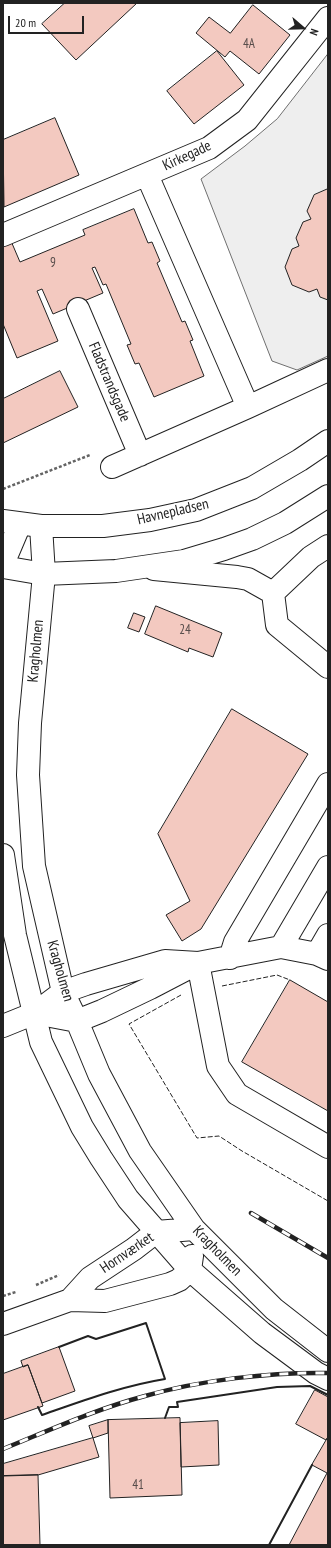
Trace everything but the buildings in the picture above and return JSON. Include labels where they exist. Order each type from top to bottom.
[{"type":"street","name":"Kirkegade","points":[[3,235],[209,148],[248,120],[328,18]]},
{"type":"street","points":[[147,175],[248,407]]},
{"type":"street","name":"Fladstrandsgade","points":[[78,309],[140,454]]},
{"type":"street","points":[[112,467],[328,370]]},
{"type":"street","name":"Havnepladsen","points":[[11,523],[41,526],[103,526],[150,520],[196,510],[252,488],[300,460],[328,441]]},
{"type":"street","points":[[11,523],[3,566],[44,574],[116,571],[184,561],[224,549],[252,539],[284,524],[328,496]]},
{"type":"street","name":"Kragholmen","points":[[41,526],[44,574],[30,723],[28,775],[34,866],[63,992],[99,1074],[140,1151],[194,1229],[274,1309],[328,1351]]},
{"type":"street","points":[[274,593],[311,557],[328,546]]},
{"type":"street","points":[[141,568],[248,579],[274,593]]},
{"type":"street","points":[[274,593],[277,625],[328,666]]},
{"type":"street","points":[[230,958],[235,942],[328,784]]},
{"type":"street","name":"Kragholmen","points":[[3,855],[15,935],[41,1042],[82,1127],[128,1200],[190,1270],[262,1333],[316,1373],[328,1379]]},
{"type":"street","points":[[281,947],[328,867]]},
{"type":"street","points":[[3,1026],[35,1014],[63,992],[165,961],[198,963],[281,947],[323,956],[328,935]]},
{"type":"street","points":[[35,1014],[77,1021],[156,986],[198,963]]},
{"type":"street","points":[[198,963],[218,1066],[237,1094],[328,1147]]},
{"type":"street","points":[[190,1270],[194,1229]]},
{"type":"street","name":"Hornværket","points":[[70,1300],[90,1278],[134,1249],[156,1232],[194,1229]]},
{"type":"street","name":"Hornværket","points":[[3,1324],[70,1300],[105,1300],[163,1286],[179,1280],[190,1270]]},
{"type":"path","points":[[3,489],[96,453],[112,467]]},
{"type":"shaded area","points":[[328,54],[328,356],[297,370],[272,361],[201,179],[245,146],[277,119]]},
{"type":"railway","points":[[251,1213],[328,1258]]},
{"type":"railway","points":[[3,1449],[91,1413],[167,1390],[236,1378],[283,1374],[328,1373]]},
{"type":"fence","points":[[222,986],[277,975],[290,980]]},
{"type":"fence","points":[[181,995],[129,1024],[197,1138],[219,1136],[328,1201]]},
{"type":"wall","points":[[38,1407],[42,1415],[87,1399],[165,1379],[146,1323],[96,1339],[88,1336],[59,1347]]},
{"type":"wall","points":[[165,1418],[169,1407],[178,1407],[177,1402],[277,1387],[310,1386],[328,1395]]},
{"type":"wall","points":[[269,1545],[312,1465]]}]
